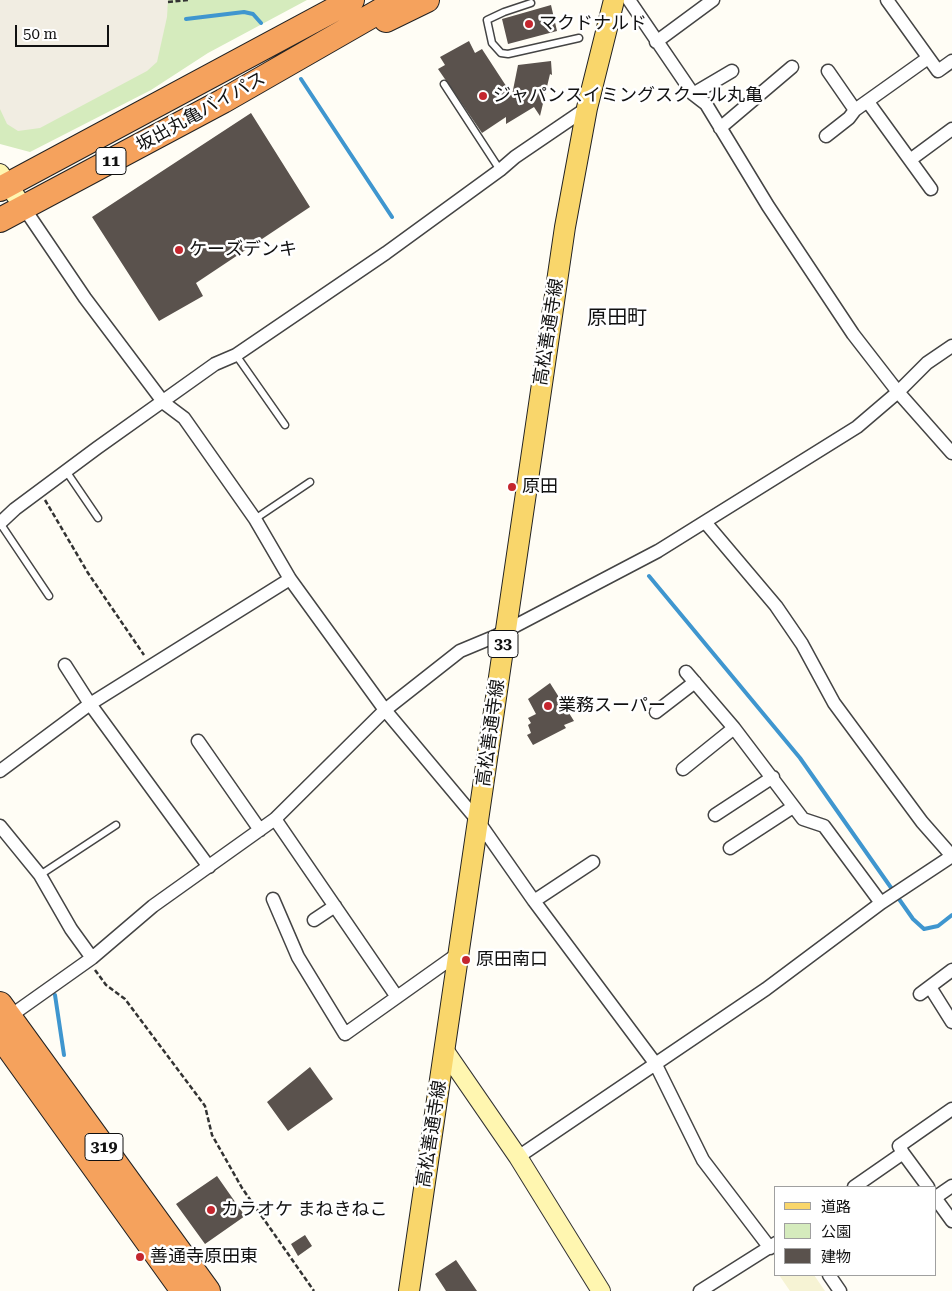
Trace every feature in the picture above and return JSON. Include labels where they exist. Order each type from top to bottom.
[{"type":"highway","name":"11","points":[[195,84],[266,37],[332,0]]},
{"type":"highway","name":"坂出丸亀バイパス","points":[[3,182],[195,84],[352,0]]},
{"type":"highway","name":"坂出丸亀バイパス","points":[[0,220],[222,101],[399,0]]},
{"type":"highway","points":[[222,101],[427,0]]},
{"type":"highway","name":"319","points":[[2,1020],[183,1291]]},
{"type":"highway","name":"319","points":[[2,1020],[208,1291]]},
{"type":"main road","name":"高松善通寺線","points":[[409,1291],[565,227],[587,108],[614,0]]},
{"type":"street","points":[[629,0],[693,94],[706,104],[853,334],[898,392],[952,454]]},
{"type":"street","points":[[656,42],[712,0]]},
{"type":"street","points":[[887,0],[938,71],[952,61]]},
{"type":"street","points":[[826,136],[856,110],[928,58]]},
{"type":"street","points":[[720,128],[792,67]]},
{"type":"street","points":[[693,94],[732,71]]},
{"type":"street","points":[[828,71],[856,110]]},
{"type":"street","points":[[868,102],[931,189]]},
{"type":"street","points":[[0,523],[66,470],[164,403],[216,364],[236,355],[386,253],[515,158],[587,108]]},
{"type":"street","points":[[910,160],[952,129]]},
{"type":"street","points":[[3,182],[24,208],[85,298],[164,403],[184,418],[255,519],[290,579],[385,710],[478,821],[534,901],[655,1063],[703,1160],[773,1246],[700,1291]]},
{"type":"street","points":[[2,1020],[90,959],[153,906],[275,819],[385,710],[460,652],[658,552],[857,428],[898,392],[927,363],[952,346]]},
{"type":"street","points":[[518,1157],[766,989],[881,903],[952,856],[922,822],[834,703],[802,644],[776,606],[705,522]]},
{"type":"street","points":[[0,771],[90,704],[290,579]]},
{"type":"street","points":[[65,665],[90,704],[209,866]]},
{"type":"street","points":[[686,672],[773,777],[803,819],[824,826],[881,903]]},
{"type":"street","points":[[656,712],[695,682]]},
{"type":"street","points":[[683,769],[734,728]]},
{"type":"street","points":[[198,741],[260,830]]},
{"type":"street","points":[[714,815],[773,777]]},
{"type":"street","points":[[730,848],[793,806]]},
{"type":"street","points":[[275,819],[397,997]]},
{"type":"street","points":[[0,826],[40,874],[90,959]]},
{"type":"street","points":[[534,901],[593,862]]},
{"type":"street","points":[[273,899],[298,957],[345,1034],[458,953]]},
{"type":"street","points":[[314,920],[335,906]]},
{"type":"street","points":[[951,964],[925,990],[952,1022]]},
{"type":"street","points":[[445,1051],[518,1157],[601,1291]]},
{"type":"street","points":[[927,1186],[899,1146],[952,1109]]},
{"type":"street","points":[[855,1186],[903,1153]]},
{"type":"street","points":[[937,1197],[952,1186]]},
{"type":"street","points":[[937,1199],[952,1221]]},
{"type":"street","points":[[830,1276],[840,1291]]},
{"type":"lane","points":[[531,3],[487,20],[492,43],[501,53],[508,54],[579,38]]},
{"type":"lane","points":[[444,84],[500,170]]},
{"type":"lane","points":[[236,355],[285,425]]},
{"type":"lane","points":[[66,470],[98,518]]},
{"type":"lane","points":[[255,519],[310,482]]},
{"type":"lane","points":[[0,523],[49,596]]},
{"type":"lane","points":[[40,874],[116,825]]},
{"type":"path","points":[[168,2],[188,0]]},
{"type":"path","points":[[39,491],[88,572],[151,665]]},
{"type":"path","points":[[90,959],[106,985],[125,999],[205,1106],[212,1135],[242,1188],[314,1291]]},
{"type":"shaded area","points":[[0,0],[168,0],[167,17],[157,62],[147,71],[40,128],[18,131],[7,124],[0,109]]},
{"type":"shaded area","points":[[780,1276],[815,1276],[825,1291],[790,1291]]},
{"type":"green space","points":[[0,0],[307,0],[208,53],[151,90],[30,152],[0,144]]},
{"type":"building","name":"マクドナルド","points":[[551,5],[557,31],[508,44],[502,19]]},
{"type":"building","name":"ジャパンスイミングスクール丸亀","points":[[469,41],[475,53],[482,49],[512,95],[518,65],[551,61],[552,75],[550,74],[540,116],[534,107],[506,124],[506,117],[482,133],[438,69],[445,65],[440,57]]},
{"type":"building","name":"ケーズデンキ","points":[[251,113],[310,207],[196,283],[203,296],[159,321],[92,217]]},
{"type":"building","name":"業務スーパー","points":[[550,683],[574,721],[564,725],[566,728],[533,745],[527,735],[531,733],[528,725],[531,723],[528,718],[536,714],[528,699]]},
{"type":"building","points":[[310,1067],[333,1099],[288,1131],[267,1102]]},
{"type":"building","name":"カラオケ まねきねこ","points":[[217,1176],[245,1216],[205,1244],[176,1204]]},
{"type":"building","points":[[305,1235],[312,1246],[298,1256],[291,1244]]},
{"type":"building","points":[[456,1260],[477,1291],[446,1291],[435,1274]]},
{"type":"waterway","points":[[186,19],[244,12],[253,14],[261,23]]},
{"type":"waterway","points":[[301,79],[392,217]]},
{"type":"waterway","points":[[649,576],[800,758],[913,919],[924,929],[938,926],[952,915]]},
{"type":"waterway","points":[[55,995],[64,1055]]},
{"type":"place","name":"マクドナルド","points":[[529,24]]},
{"type":"place","name":"ジャパンスイミングスクール丸亀","points":[[483,96]]},
{"type":"place","name":"ケーズデンキ","points":[[179,250]]},
{"type":"place","name":"原田","points":[[512,487]]},
{"type":"place","name":"業務スーパー","points":[[548,706]]},
{"type":"place","name":"原田南口","points":[[466,960]]},
{"type":"place","name":"カラオケ まねきねこ","points":[[211,1210]]},
{"type":"place","name":"善通寺原田東","points":[[140,1257]]},
{"type":"district","name":"原田町","points":[[617,318]]}]
